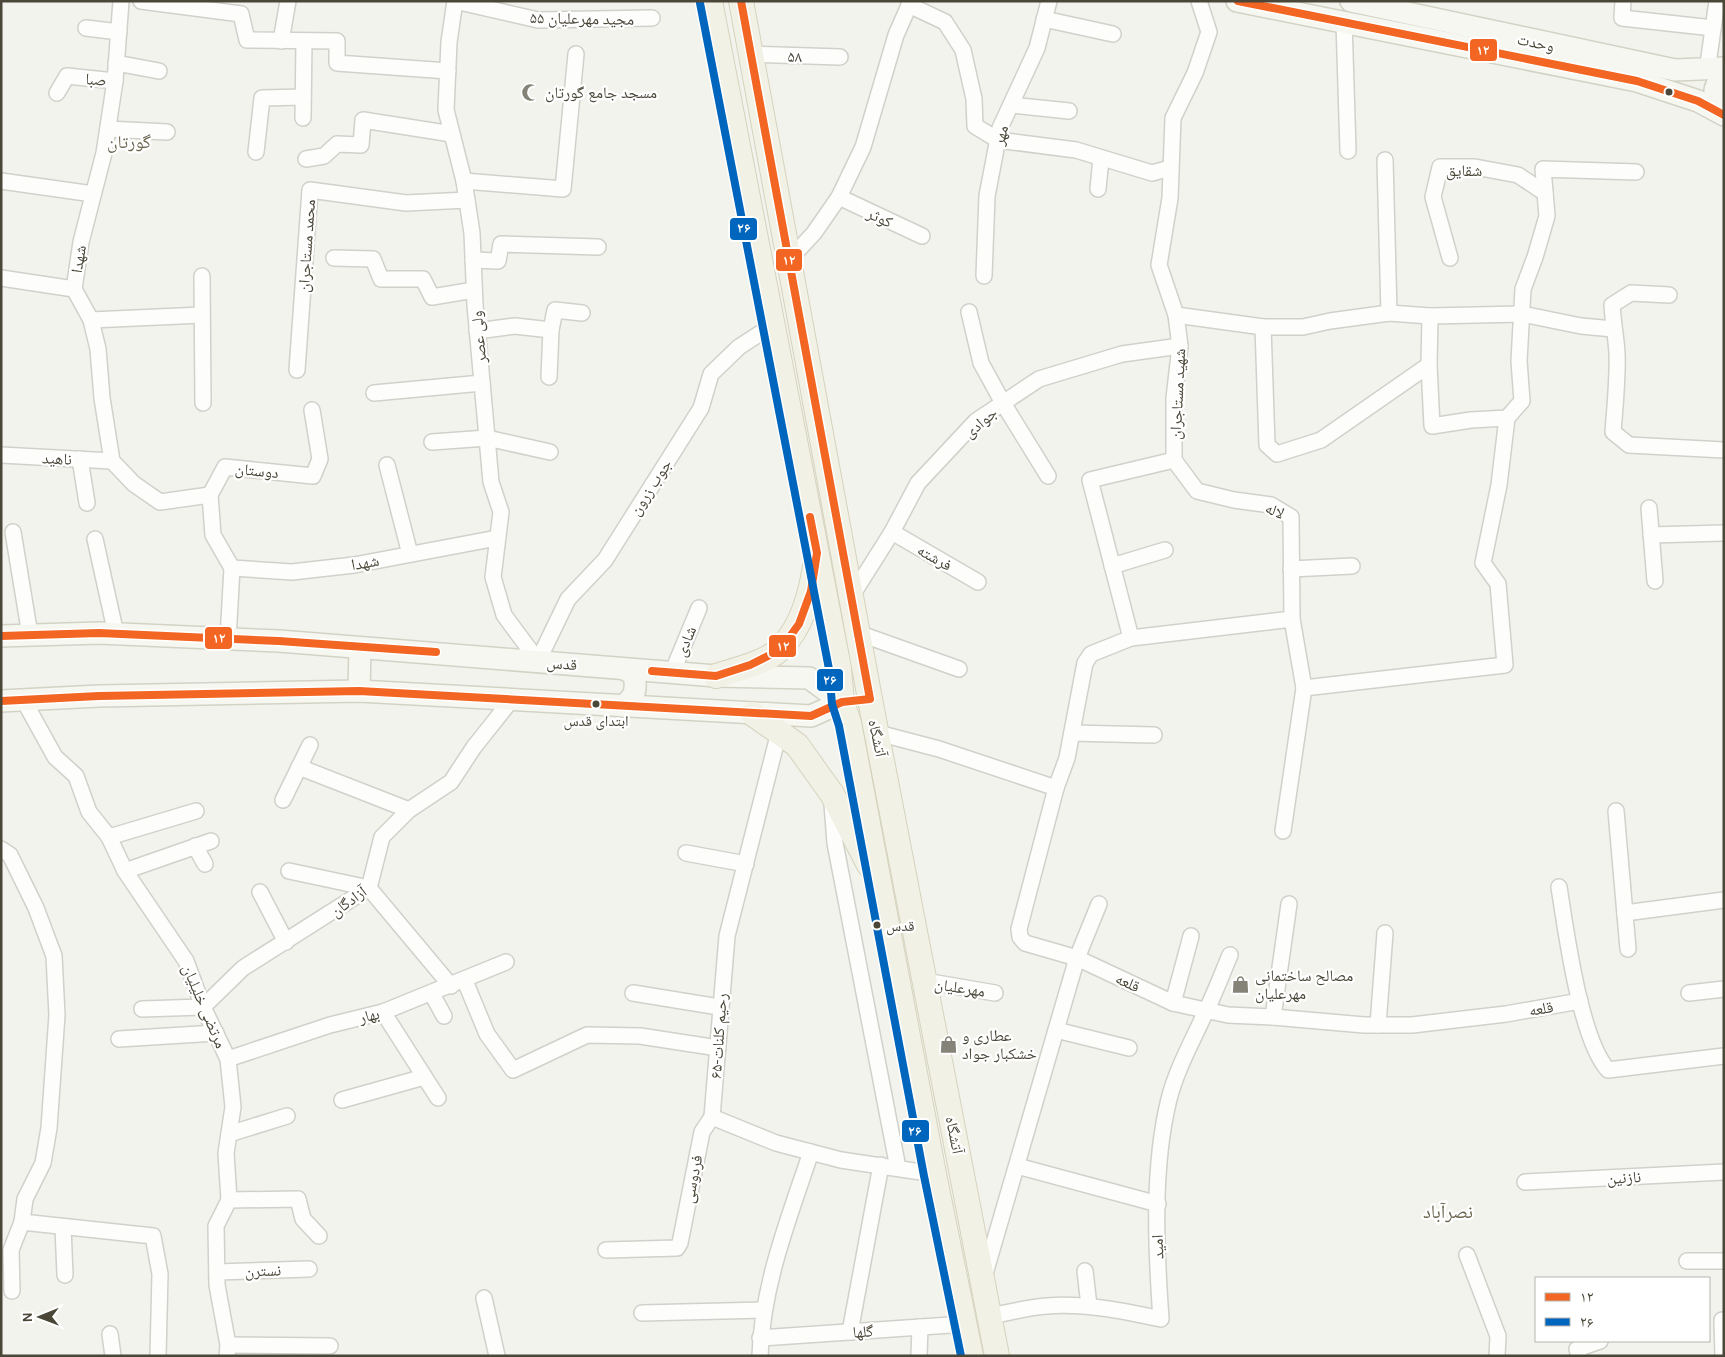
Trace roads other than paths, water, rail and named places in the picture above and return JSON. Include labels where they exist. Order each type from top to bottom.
[{"type":"main road","name":"آتشگاه","points":[[710,1],[839,668],[842,702],[849,723],[934,1174],[971,1356]]},
{"type":"main road","name":"آتشگاه","points":[[741,1],[870,699],[997,1356]]},
{"type":"main road","name":"وحدت","points":[[1237,1],[1637,81],[1698,101],[1724,115]]},
{"type":"main road","name":"وحدت","points":[[1351,1],[1648,66],[1675,70],[1718,72]]},
{"type":"main road","points":[[1718,72],[1714,96],[1718,108],[1724,115]]},
{"type":"main road","points":[[716,676],[750,665],[780,650],[799,624],[811,591],[817,553]]},
{"type":"main road","name":"قدس","points":[[1,636],[116,634],[228,639],[716,676],[809,678],[842,702]]},
{"type":"main road","points":[[359,691],[360,648]]},
{"type":"main road","points":[[623,706],[632,699],[636,687],[634,675],[625,669]]},
{"type":"main road","points":[[1,701],[359,691],[513,698],[753,714],[811,716],[842,702],[870,699]]},
{"type":"main road","points":[[753,714],[796,745],[832,794],[881,888]]},
{"type":"street","name":"شهدا","points":[[112,461],[102,398],[98,349],[92,320],[74,289],[81,242],[108,128],[115,80],[121,1]]},
{"type":"street","points":[[141,1],[240,14],[248,40],[337,41],[337,64],[448,71]]},
{"type":"street","points":[[281,40],[288,1]]},
{"type":"street","name":"۵۵ مجید مهرعلیان","points":[[455,1],[538,20],[652,18]]},
{"type":"street","name":"ولی عصر","points":[[455,1],[446,110],[464,181],[472,234],[477,331],[491,482],[501,512],[493,577],[504,614],[538,661]]},
{"type":"street","name":"مهر","points":[[984,276],[987,196],[1000,128],[1037,48],[1049,1]]},
{"type":"street","name":"شهید مستاجران","points":[[1131,638],[1090,480],[1174,460],[1174,398],[1180,346],[1176,315],[1159,265],[1170,198],[1173,118],[1195,73],[1209,32],[1199,1]]},
{"type":"street","points":[[1623,1],[1622,18],[1713,28]]},
{"type":"street","points":[[1717,1],[1713,28],[1718,72]]},
{"type":"street","points":[[788,261],[814,234],[839,198],[863,147],[896,35],[910,3],[945,22],[964,50],[974,99],[975,126],[998,140],[1076,150],[1152,173],[1170,168]]},
{"type":"street","points":[[1044,19],[1113,34]]},
{"type":"street","points":[[1344,22],[1348,151]]},
{"type":"street","points":[[86,28],[119,32]]},
{"type":"street","points":[[303,118],[304,41]]},
{"type":"street","points":[[464,181],[563,189],[576,54]]},
{"type":"street","name":"۵۸","points":[[750,54],[840,57]]},
{"type":"street","points":[[116,63],[159,70]]},
{"type":"street","name":"صبا","points":[[57,93],[68,76],[115,80]]},
{"type":"street","points":[[256,152],[262,98],[303,97]]},
{"type":"street","points":[[1011,105],[1069,111]]},
{"type":"street","points":[[306,159],[324,156],[337,144],[361,145],[363,120],[452,134]]},
{"type":"street","points":[[108,128],[167,132]]},
{"type":"street","points":[[1098,188],[1101,158]]},
{"type":"street","points":[[1385,160],[1389,313]]},
{"type":"street","name":"شقایق","points":[[1450,258],[1433,197],[1440,167],[1475,167],[1518,175],[1545,194]]},
{"type":"street","points":[[1304,688],[1505,665],[1498,584],[1483,562],[1499,484],[1507,418],[1522,401],[1518,361],[1523,289],[1547,216],[1543,169],[1636,172]]},
{"type":"street","points":[[1,181],[93,194]]},
{"type":"street","name":"محمد مستاجران","points":[[297,370],[310,190],[406,203],[467,200]]},
{"type":"street","name":"کوثر","points":[[839,198],[922,236]]},
{"type":"street","points":[[473,260],[498,261],[501,244],[598,247]]},
{"type":"street","points":[[334,258],[373,259],[381,278],[423,279],[432,297],[474,290]]},
{"type":"street","points":[[202,276],[203,403]]},
{"type":"street","points":[[1,278],[74,289]]},
{"type":"street","points":[[1670,295],[1631,293],[1612,305],[1617,359],[1613,432],[1629,445],[1724,450]]},
{"type":"street","points":[[550,377],[551,330],[555,310],[582,313]]},
{"type":"street","points":[[969,312],[981,363],[1048,476]]},
{"type":"street","points":[[1176,315],[1263,328],[1303,327],[1330,321],[1389,313],[1430,316],[1522,314],[1581,326],[1613,329]]},
{"type":"street","points":[[92,320],[202,315]]},
{"type":"street","points":[[1430,316],[1429,365],[1432,426],[1471,420],[1507,418]]},
{"type":"street","name":"جوب زرون","points":[[538,661],[568,599],[605,560],[701,408],[711,374],[739,347],[773,325]]},
{"type":"street","points":[[477,331],[515,326],[551,330]]},
{"type":"street","points":[[1263,328],[1267,445],[1277,454],[1321,440],[1429,365]]},
{"type":"street","name":"جوادی","points":[[851,597],[892,532],[918,484],[976,421],[1039,379],[1122,354],[1180,346]]},
{"type":"street","points":[[374,393],[482,383]]},
{"type":"street","name":"دوستان","points":[[210,495],[225,467],[313,476],[320,458],[312,410]]},
{"type":"street","points":[[432,442],[487,438],[550,452]]},
{"type":"street","name":"ناهید","points":[[1,455],[112,461]]},
{"type":"street","points":[[80,459],[87,504]]},
{"type":"street","name":"لاله","points":[[1174,460],[1197,491],[1271,505],[1291,517],[1292,618],[1304,688],[1283,831]]},
{"type":"street","points":[[112,461],[134,484],[160,502],[210,495],[213,536],[232,568],[228,639]]},
{"type":"street","points":[[387,465],[410,554]]},
{"type":"street","points":[[1649,508],[1655,581]]},
{"type":"street","points":[[13,532],[30,635]]},
{"type":"street","name":"فرشته","points":[[892,532],[978,582]]},
{"type":"street","points":[[1651,535],[1724,533]]},
{"type":"street","name":"شهدا","points":[[232,568],[292,572],[410,554],[497,538]]},
{"type":"street","points":[[95,539],[116,634]]},
{"type":"street","points":[[1112,566],[1165,550]]},
{"type":"street","points":[[1292,569],[1352,566]]},
{"type":"street","name":"شادی","points":[[672,673],[699,608]]},
{"type":"street","points":[[878,733],[939,749],[1056,788],[1067,758],[1085,663],[1091,654],[1131,638],[1292,618]]},
{"type":"street","points":[[858,633],[959,669]]},
{"type":"street","name":"آزادگان","points":[[203,1007],[243,968],[369,888],[382,837],[409,810],[451,782],[474,747],[513,698]]},
{"type":"street","name":"مرتضی خلیلیان","points":[[23,699],[55,757],[76,776],[89,812],[109,838],[125,871],[186,961],[203,1007],[228,1059],[233,1107],[226,1153],[229,1200]]},
{"type":"street","name":"۶۵-رحیم کلنات","points":[[712,1117],[718,1048],[719,1007],[727,936],[779,732]]},
{"type":"street","points":[[1072,733],[1154,735]]},
{"type":"street","points":[[283,800],[310,745]]},
{"type":"street","points":[[299,767],[409,810]]},
{"type":"street","name":"قلعه","points":[[1056,788],[1019,929],[1020,937],[1025,943],[1077,958],[1173,1003],[1228,1015],[1378,1025],[1412,1025],[1451,1021],[1580,1001]]},
{"type":"street","points":[[832,794],[834,843],[898,1168]]},
{"type":"street","points":[[109,838],[196,811]]},
{"type":"street","points":[[1616,811],[1628,949]]},
{"type":"street","points":[[125,871],[211,841]]},
{"type":"street","points":[[195,846],[204,864]]},
{"type":"street","points":[[1,849],[10,855],[36,908],[54,956],[57,1015],[49,1128],[43,1163],[24,1198],[22,1222],[11,1250],[12,1291]]},
{"type":"street","points":[[686,853],[746,864]]},
{"type":"street","points":[[289,871],[369,888],[458,984],[487,1034],[513,1070],[587,1035],[640,1036],[718,1048]]},
{"type":"street","points":[[1559,887],[1580,1001],[1597,1054],[1608,1070],[1724,1056]]},
{"type":"street","points":[[260,892],[286,942]]},
{"type":"street","points":[[1625,913],[1724,900]]},
{"type":"street","points":[[983,1281],[1077,958],[1099,904]]},
{"type":"street","points":[[1273,1017],[1289,904]]},
{"type":"street","points":[[1378,1025],[1385,933]]},
{"type":"street","points":[[1173,1003],[1191,936]]},
{"type":"street","name":"امید","points":[[990,1316],[1046,1306],[1089,1306],[1125,1311],[1161,1320],[1156,1233],[1160,1159],[1169,1100],[1184,1055],[1207,1010],[1230,955]]},
{"type":"street","name":"بهار","points":[[228,1059],[330,1025],[382,1012],[458,984],[506,962]]},
{"type":"street","name":"مهرعلیان","points":[[925,981],[996,993]]},
{"type":"street","points":[[1689,993],[1724,989]]},
{"type":"street","points":[[633,993],[719,1007]]},
{"type":"street","points":[[432,994],[444,1016]]},
{"type":"street","points":[[142,1009],[203,1007]]},
{"type":"street","points":[[382,1012],[438,1098]]},
{"type":"street","points":[[1056,1030],[1128,1048]]},
{"type":"street","points":[[119,1040],[216,1033]]},
{"type":"street","points":[[342,1100],[424,1077]]},
{"type":"street","points":[[229,1134],[287,1116]]},
{"type":"street","points":[[712,1117],[776,1143],[841,1160],[934,1174]]},
{"type":"street","name":"فردوسی","points":[[606,1250],[672,1249],[680,1243],[702,1132],[712,1117]]},
{"type":"street","points":[[760,1356],[760,1338],[764,1310],[781,1242],[811,1152]]},
{"type":"street","points":[[850,1332],[881,1165]]},
{"type":"street","points":[[1017,1166],[1158,1204]]},
{"type":"street","name":"نازنین","points":[[1525,1182],[1724,1172]]},
{"type":"street","points":[[320,1236],[303,1219],[298,1199],[229,1200],[216,1226],[217,1272],[227,1351],[330,1346]]},
{"type":"street","points":[[22,1222],[153,1236],[160,1274],[161,1312],[158,1356]]},
{"type":"street","points":[[63,1227],[65,1275]]},
{"type":"street","points":[[1467,1255],[1498,1336],[1497,1356]]},
{"type":"street","points":[[1687,1261],[1724,1261]]},
{"type":"street","name":"نسترن","points":[[217,1272],[309,1269]]},
{"type":"street","points":[[1085,1271],[1089,1306]]},
{"type":"street","points":[[484,1298],[497,1356]]},
{"type":"street","points":[[642,1313],[764,1310]]},
{"type":"street","points":[[1722,1320],[1723,1356]]},
{"type":"street","name":"گلها","points":[[760,1338],[965,1324]]},
{"type":"street","points":[[919,1356],[920,1327]]},
{"type":"street","points":[[110,1334],[113,1356]]},
{"type":"street","points":[[1579,1356],[1577,1349],[1597,1342]]},
{"type":"place","name":"مسجد جامع گورتان","points":[[531,92]]},
{"type":"place","name":"ابتدای قدس","points":[[596,704]]},
{"type":"place","name":"قدس","points":[[877,925]]},
{"type":"place","name":"مصالح ساختمانی مهرعلیان","points":[[1241,984]]},
{"type":"place","name":"عطاری و خشکبار جواد","points":[[948,1044]]},
{"type":"district","name":"گورتان","points":[[129,142]]},
{"type":"district","name":"نصرآباد","points":[[1448,1211]]}]
